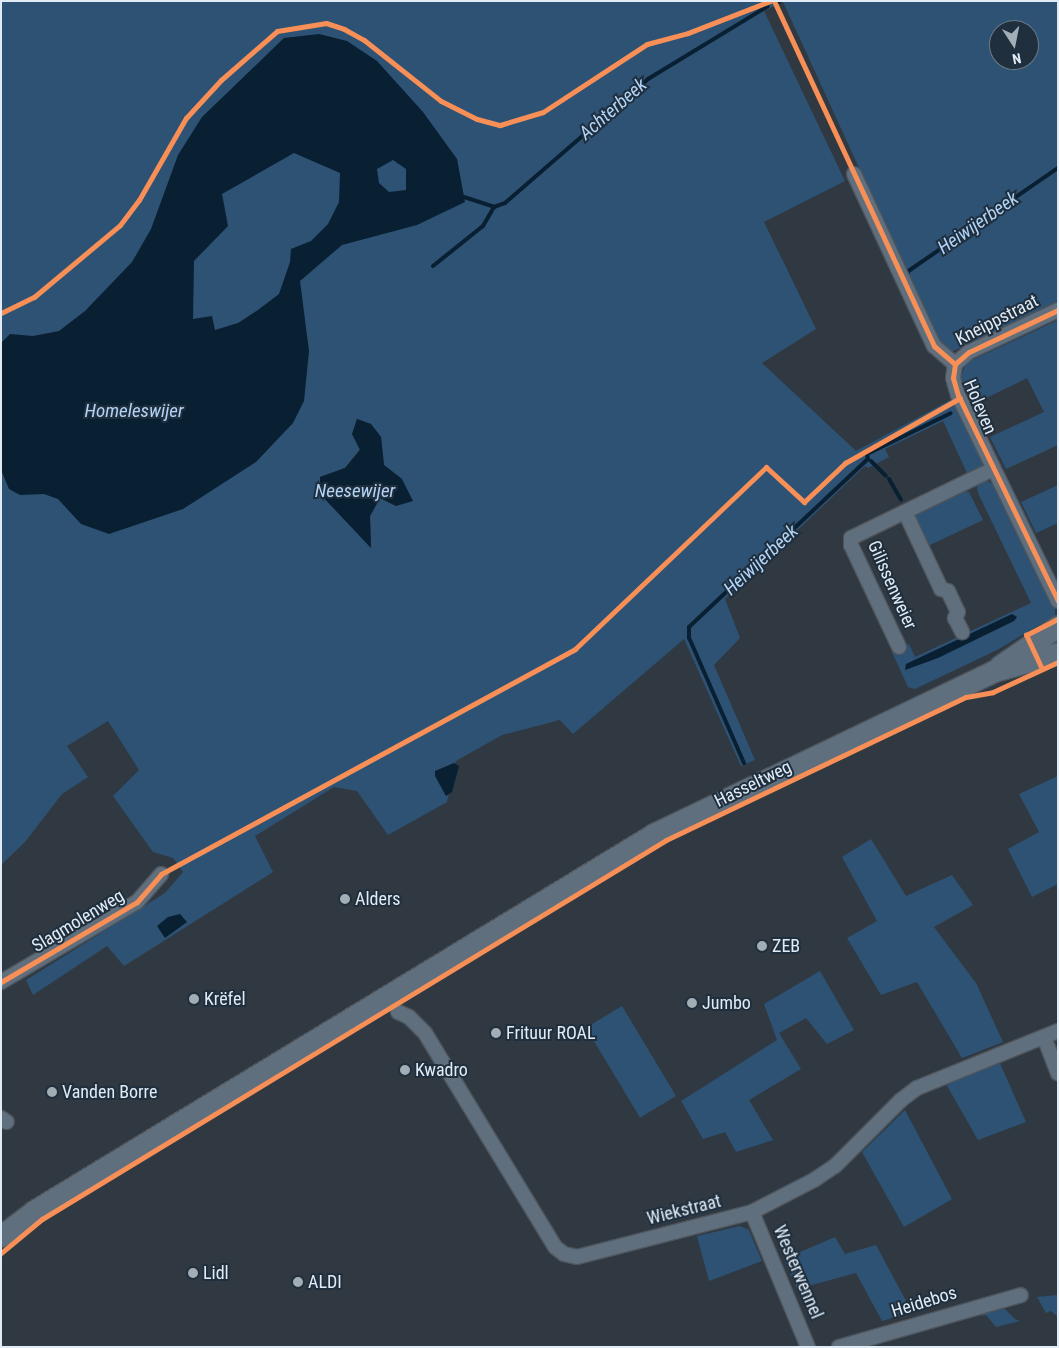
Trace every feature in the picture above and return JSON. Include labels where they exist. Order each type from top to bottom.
[{"type":"main road","name":"Hasseltweg","points":[[1,1227],[34,1211],[654,834],[994,671],[1058,626]]},
{"type":"main road","name":"Hasseltweg","points":[[994,671],[1058,653]]},
{"type":"main road","name":"Hasseltweg","points":[[1,1236],[34,1211]]},
{"type":"street","name":"Holeven","points":[[854,174],[934,346],[955,364],[953,378],[958,394],[1058,601]]},
{"type":"street","name":"Kneippstraat","points":[[955,364],[969,352],[1058,310]]},
{"type":"street","name":"Gilissenweier","points":[[899,647],[851,545],[851,538],[993,469]]},
{"type":"street","points":[[905,512],[941,590],[948,591],[962,632]]},
{"type":"street","name":"Slagmolenweg","points":[[1,982],[137,902],[161,874]]},
{"type":"street","name":"Wiekstraat","points":[[398,1012],[409,1017],[425,1033],[555,1247],[564,1254],[577,1257],[752,1212],[814,1180],[834,1166],[901,1100],[917,1088],[1058,1031]]},
{"type":"street","points":[[1044,1037],[1058,1073]]},
{"type":"street","name":"Westerwennel","points":[[752,1212],[808,1347]]},
{"type":"street","name":"Heidebos","points":[[839,1347],[1021,1295]]},
{"type":"shaded area","points":[[1,1],[1058,1],[1058,301],[945,355],[783,2],[764,11],[845,181],[764,222],[816,329],[762,363],[856,451],[952,399],[983,459],[982,469],[972,476],[967,473],[943,421],[885,449],[889,457],[868,468],[865,466],[725,599],[740,638],[714,665],[755,760],[741,766],[684,639],[573,734],[560,720],[502,735],[456,761],[447,802],[388,835],[357,791],[334,787],[255,836],[273,872],[124,966],[107,946],[33,995],[26,980],[165,893],[183,872],[173,858],[153,852],[113,796],[139,770],[108,721],[67,746],[88,777],[62,794],[25,842],[1,865]],"holes":[[[357,419],[371,424],[381,437],[384,465],[402,479],[396,506],[380,498],[370,516],[371,548],[348,522],[320,477],[345,468],[360,449],[352,434]]]},
{"type":"shaded area","points":[[1058,320],[1058,445],[1006,469],[990,437],[1044,412],[1027,378],[974,404],[961,378],[964,368],[966,363]]},
{"type":"shaded area","points":[[987,480],[996,487],[1055,608],[1055,616],[997,650],[915,689],[908,687],[892,652],[909,644],[915,657],[1031,603],[978,493],[977,486]]},
{"type":"shaded area","points":[[1058,485],[1058,523],[1036,533],[1021,502]]},
{"type":"shaded area","points":[[961,491],[969,492],[983,520],[930,545],[922,541],[915,512]]},
{"type":"shaded area","points":[[1058,776],[1058,884],[1032,897],[1008,849],[1039,832],[1019,794]]},
{"type":"shaded area","points":[[871,839],[906,896],[952,875],[973,905],[934,927],[976,983],[1003,1042],[962,1058],[917,982],[881,995],[847,938],[877,921],[842,857]]},
{"type":"shaded area","points":[[820,971],[854,1030],[827,1044],[806,1018],[779,1033],[801,1069],[749,1100],[773,1140],[736,1152],[725,1132],[703,1139],[681,1101],[777,1040],[764,1004]]},
{"type":"shaded area","points":[[622,1006],[676,1096],[640,1118],[586,1028]]},
{"type":"shaded area","points":[[999,1061],[1026,1122],[978,1140],[946,1084]]},
{"type":"shaded area","points":[[905,1110],[952,1199],[904,1227],[862,1152]]},
{"type":"shaded area","points":[[740,1226],[749,1230],[762,1261],[709,1281],[697,1236]]},
{"type":"shaded area","points":[[835,1237],[845,1254],[876,1245],[912,1312],[882,1321],[856,1273],[797,1289],[784,1259]]},
{"type":"shaded area","points":[[1058,1295],[1058,1317],[1051,1311],[1046,1313],[1037,1297]]},
{"type":"shaded area","points":[[1002,1306],[1015,1319],[1020,1321],[996,1327],[986,1315],[982,1316],[981,1312]]},
{"type":"water","name":"Homeleswijer","points":[[319,34],[347,41],[377,61],[423,112],[457,159],[465,202],[417,225],[342,245],[300,281],[309,351],[304,401],[293,423],[256,462],[183,509],[109,534],[81,524],[58,499],[44,494],[20,495],[9,489],[1,470],[1,343],[10,334],[33,336],[59,331],[85,311],[132,262],[151,229],[178,155],[202,117],[284,38]],"holes":[[[294,153],[340,173],[339,202],[328,224],[311,241],[291,249],[290,262],[279,294],[258,310],[238,323],[215,330],[212,316],[193,319],[194,261],[228,226],[222,194]],[[393,160],[406,169],[406,190],[389,192],[379,183],[377,169]]]},
{"type":"water","name":"Neesewijer","points":[[357,419],[371,424],[381,437],[384,465],[402,479],[413,501],[396,506],[380,498],[370,516],[371,548],[320,494],[320,477],[345,468],[360,450],[352,434]]},
{"type":"water","points":[[1012,614],[1017,617],[1014,621],[938,658],[905,670],[906,664]]},
{"type":"water","points":[[454,763],[459,766],[452,792],[446,796],[435,776],[435,771]]},
{"type":"water","points":[[180,914],[187,922],[165,938],[157,926],[168,917]]},
{"type":"waterway","name":"Achterbeek","points":[[464,197],[494,207],[505,203],[648,79],[768,6]]},
{"type":"waterway","name":"Heiwijerbeek","points":[[908,275],[907,272],[1058,168]]},
{"type":"waterway","points":[[433,266],[483,226],[494,207]]},
{"type":"waterway","name":"Heiwijerbeek","points":[[744,763],[689,638],[689,627],[868,459],[867,454],[951,413]]},
{"type":"waterway","points":[[871,461],[886,476]]},
{"type":"waterway","points":[[889,479],[901,500]]},
{"type":"cycle path","points":[[1,313],[34,297],[120,225],[139,200],[186,118],[221,80],[277,31],[326,23],[344,29],[364,40],[441,101],[477,119],[500,125],[543,112],[647,44],[688,33],[770,1]]},
{"type":"cycle path","points":[[774,1],[934,346],[955,364]]},
{"type":"cycle path","points":[[955,364],[969,352],[1058,310]]},
{"type":"cycle path","points":[[955,364],[953,378],[958,395],[1058,601]]},
{"type":"cycle path","points":[[1,982],[137,902],[161,874],[575,649],[766,467],[804,502],[845,463],[960,398]]},
{"type":"cycle path","points":[[1042,669],[1026,635],[1058,619]]},
{"type":"cycle path","points":[[1,1253],[42,1219],[666,840],[966,697],[993,692],[1058,662]]},
{"type":"place","name":"Alders","points":[[345,899]]},
{"type":"place","name":"ZEB","points":[[762,946]]},
{"type":"place","name":"Krëfel","points":[[194,999]]},
{"type":"place","name":"Jumbo","points":[[692,1003]]},
{"type":"place","name":"Frituur ROAL","points":[[496,1033]]},
{"type":"place","name":"Kwadro","points":[[405,1070]]},
{"type":"place","name":"Vanden Borre","points":[[52,1092]]},
{"type":"place","name":"Lidl","points":[[193,1273]]},
{"type":"place","name":"ALDI","points":[[298,1282]]}]
